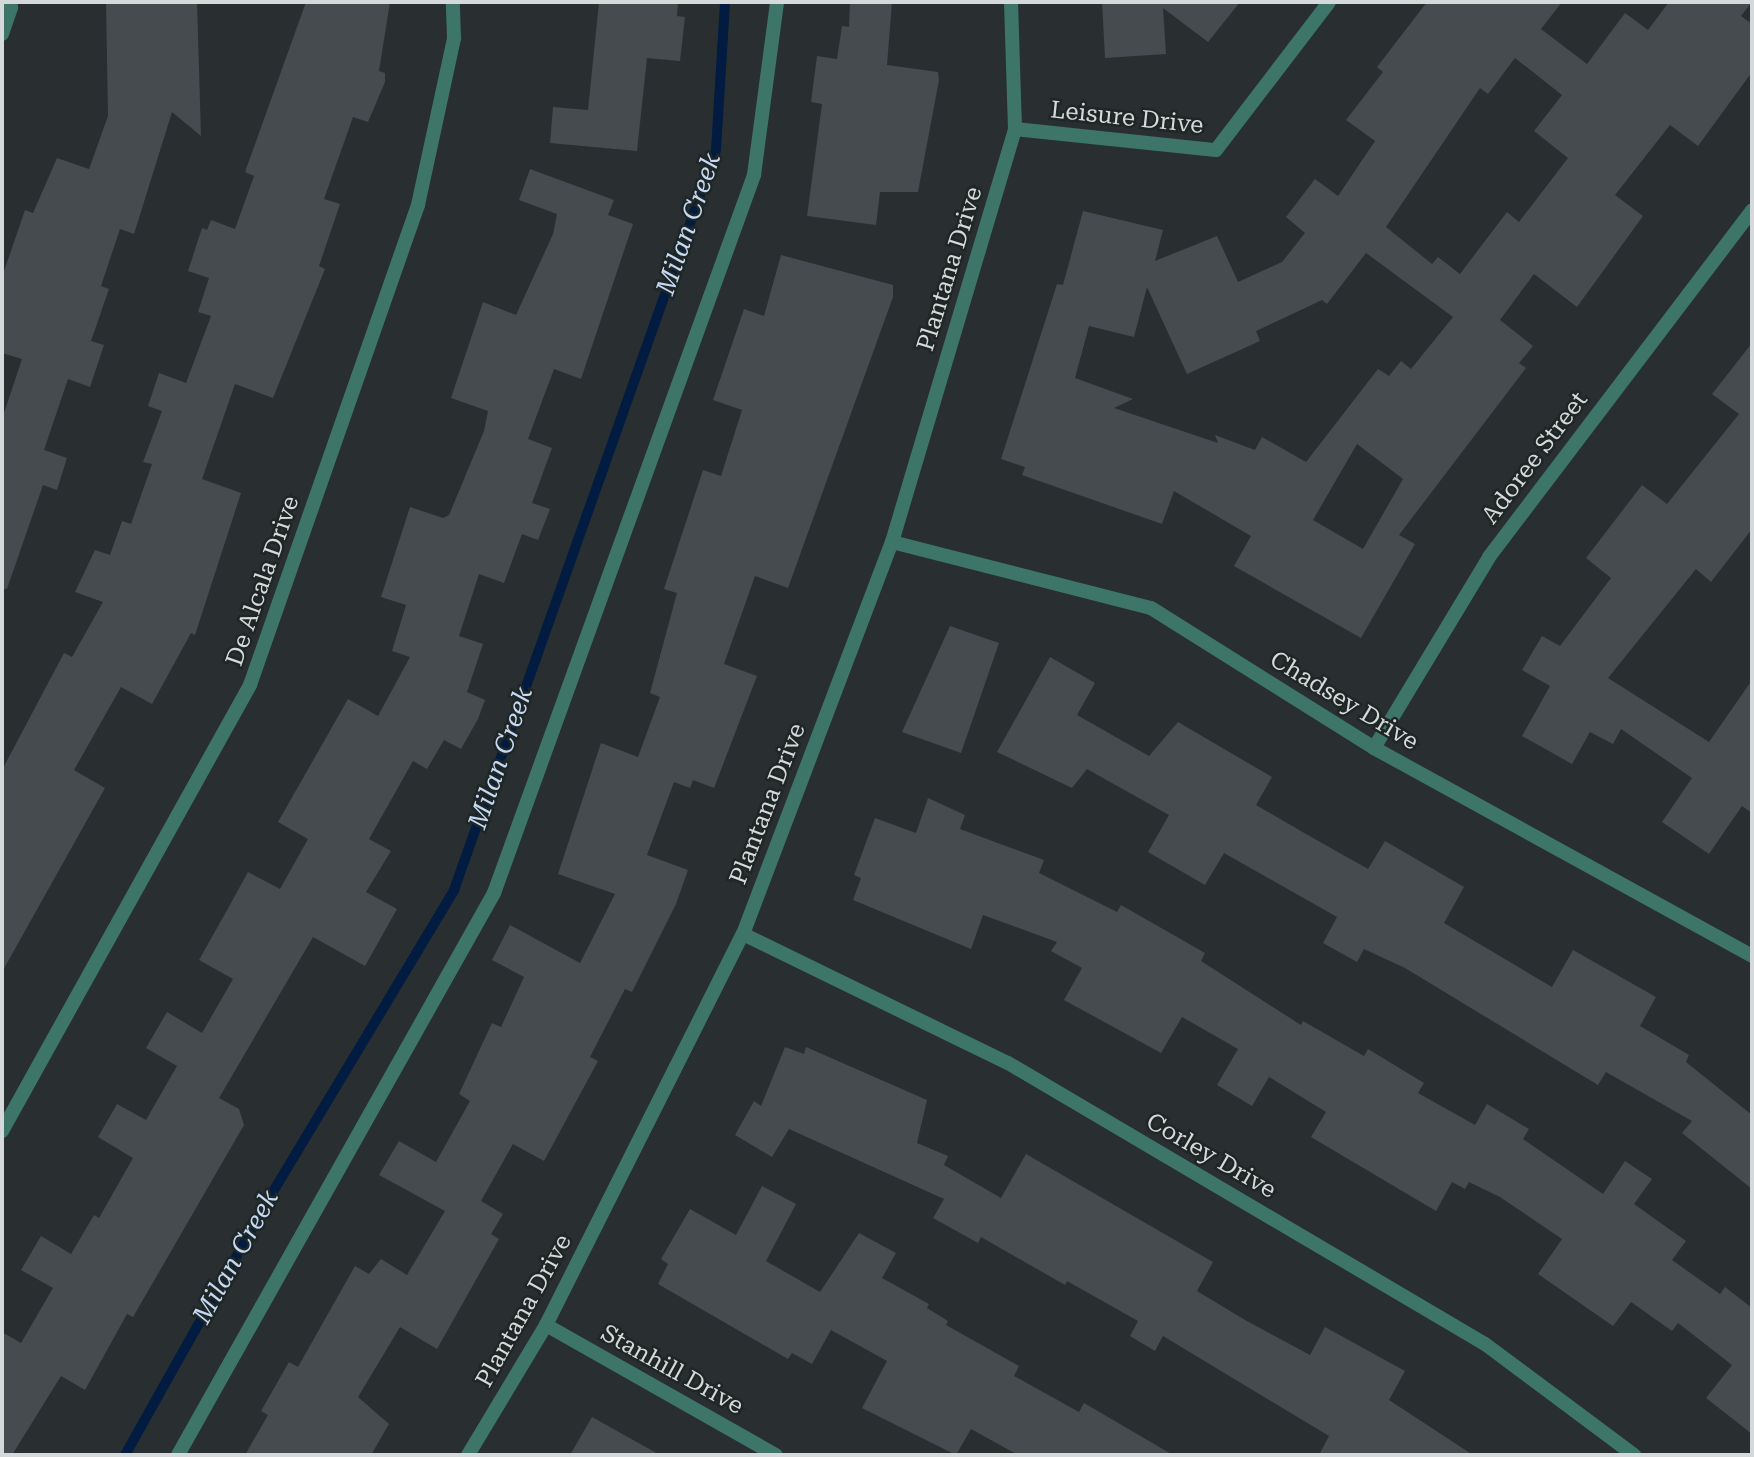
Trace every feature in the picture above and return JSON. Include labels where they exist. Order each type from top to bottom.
[{"type":"street","name":"De Alcala Drive","points":[[2,1131],[250,685],[418,205],[454,38],[453,2]]},
{"type":"street","points":[[178,1455],[495,893],[754,175],[777,2]]},
{"type":"street","name":"Plantana Drive","points":[[468,1455],[546,1325],[743,934],[892,542],[1015,129],[1011,2]]},
{"type":"street","name":"Leisure Drive","points":[[1015,129],[1216,150],[1329,2]]},
{"type":"street","points":[[2,34],[7,5]]},
{"type":"street","name":"Adoree Street","points":[[1374,748],[1489,557],[1752,210]]},
{"type":"street","name":"Chadsey Drive","points":[[892,542],[1151,608],[1374,748],[1752,956]]},
{"type":"street","name":"Corley Drive","points":[[743,934],[1008,1063],[1485,1344],[1633,1455]]},
{"type":"street","name":"Stanhill Drive","points":[[546,1325],[776,1455]]},
{"type":"building","points":[[106,2],[197,2],[201,136],[172,112],[134,234],[120,229],[101,286],[109,289],[91,341],[104,345],[90,387],[68,379],[44,450],[67,458],[57,490],[43,485],[7,589],[2,589],[2,419],[22,359],[2,353],[2,277],[25,210],[33,213],[57,158],[89,169],[108,116]]},
{"type":"building","points":[[306,2],[390,2],[379,71],[385,73],[385,82],[368,122],[353,117],[324,199],[340,204],[319,266],[325,269],[273,398],[235,384],[202,479],[241,493],[195,635],[191,633],[152,704],[121,687],[74,770],[105,788],[2,972],[2,770],[64,653],[72,657],[103,602],[75,592],[95,550],[110,555],[122,521],[131,524],[152,464],[143,462],[162,411],[148,406],[159,373],[186,383],[211,316],[198,312],[209,278],[188,271],[202,228],[207,230],[211,220],[235,229],[254,176],[245,172]]},
{"type":"building","points":[[599,2],[678,2],[677,16],[685,17],[680,61],[647,58],[637,151],[550,143],[553,107],[588,110]]},
{"type":"building","points":[[850,2],[892,2],[887,65],[938,72],[939,80],[918,192],[880,192],[876,225],[807,216],[822,104],[811,102],[817,56],[837,59],[842,26],[849,27]]},
{"type":"building","points":[[1102,2],[1240,2],[1208,42],[1163,8],[1166,54],[1105,58]]},
{"type":"building","points":[[1427,2],[1562,2],[1541,29],[1587,64],[1625,13],[1648,30],[1669,2],[1752,2],[1741,16],[1752,24],[1752,72],[1698,146],[1670,125],[1615,195],[1643,216],[1577,307],[1534,274],[1500,320],[1533,346],[1519,363],[1526,368],[1399,535],[1415,544],[1361,638],[1234,566],[1251,536],[1174,491],[1162,524],[1022,475],[1025,467],[1001,459],[1057,284],[1063,285],[1083,211],[1163,230],[1155,261],[1217,236],[1238,282],[1282,262],[1305,233],[1286,217],[1315,179],[1338,196],[1375,141],[1346,120],[1383,72],[1377,67]],"holes":[[[1515,58],[1562,95],[1534,131],[1568,158],[1519,222],[1507,212],[1460,274],[1438,257],[1432,264],[1386,227],[1480,88],[1488,94]],[[1366,253],[1453,317],[1411,369],[1401,361],[1389,376],[1378,369],[1306,462],[1262,437],[1255,450],[1215,435],[1218,443],[1114,408],[1133,399],[1075,378],[1089,326],[1134,337],[1147,287],[1187,374],[1260,341],[1256,331],[1322,300],[1327,304]],[[1357,444],[1403,479],[1363,549],[1313,520]]]},
{"type":"building","points":[[530,169],[614,200],[608,215],[633,224],[581,379],[554,369],[528,439],[552,448],[532,503],[550,509],[538,540],[522,534],[504,583],[479,574],[459,636],[483,644],[467,692],[485,700],[478,719],[461,749],[444,740],[427,769],[413,761],[369,839],[391,851],[366,892],[397,909],[365,966],[313,937],[219,1098],[239,1109],[244,1125],[133,1317],[127,1314],[85,1390],[61,1376],[12,1455],[2,1455],[2,1332],[21,1343],[53,1288],[21,1270],[41,1236],[71,1254],[94,1215],[99,1218],[133,1158],[98,1137],[117,1104],[146,1120],[177,1066],[146,1048],[167,1012],[202,1033],[233,979],[199,960],[248,872],[280,889],[308,839],[278,822],[348,699],[378,716],[410,657],[392,651],[406,605],[381,597],[410,507],[443,518],[449,515],[484,431],[488,411],[451,398],[483,302],[516,315],[553,234],[557,214],[519,200]]},
{"type":"building","points":[[781,255],[893,285],[893,297],[788,588],[755,576],[724,664],[757,676],[714,788],[693,780],[690,788],[674,782],[647,855],[688,870],[676,904],[632,992],[625,989],[590,1057],[598,1061],[544,1161],[513,1144],[481,1201],[503,1214],[491,1234],[499,1239],[437,1349],[400,1327],[358,1397],[389,1424],[371,1455],[245,1455],[268,1415],[261,1411],[289,1362],[298,1367],[355,1266],[369,1274],[381,1259],[407,1275],[445,1211],[379,1175],[399,1141],[436,1162],[470,1101],[459,1094],[492,1023],[501,1027],[524,977],[492,960],[510,925],[580,963],[615,894],[558,874],[601,743],[638,757],[660,697],[650,693],[677,593],[664,589],[703,470],[721,476],[742,410],[713,400],[744,309],[764,316]]},
{"type":"building","points":[[1752,343],[1752,529],[1711,582],[1696,569],[1608,678],[1709,742],[1752,680],[1752,813],[1742,806],[1709,854],[1662,822],[1692,778],[1621,729],[1613,744],[1590,732],[1572,764],[1522,736],[1550,686],[1522,670],[1542,636],[1560,646],[1611,578],[1586,558],[1642,485],[1667,504],[1739,414],[1712,394]]},
{"type":"building","points":[[950,626],[999,643],[961,753],[902,732]]},
{"type":"building","points":[[1050,657],[1095,683],[1077,715],[1149,756],[1178,722],[1272,777],[1256,805],[1306,834],[1368,869],[1385,841],[1464,887],[1444,923],[1552,987],[1573,950],[1656,997],[1640,1026],[1689,1055],[1686,1062],[1752,1115],[1752,1189],[1682,1133],[1692,1121],[1606,1072],[1598,1085],[1405,968],[1364,949],[1357,962],[1323,943],[1337,917],[1224,853],[1205,885],[1148,852],[1169,815],[1087,769],[1072,788],[997,752]]},
{"type":"building","points":[[928,798],[965,815],[960,829],[1044,860],[1039,873],[1117,912],[1121,905],[1205,953],[1201,961],[1301,1025],[1303,1021],[1364,1056],[1368,1049],[1424,1083],[1418,1093],[1475,1125],[1487,1104],[1529,1129],[1523,1139],[1603,1194],[1625,1161],[1652,1179],[1634,1204],[1686,1241],[1672,1260],[1720,1294],[1725,1287],[1752,1308],[1752,1434],[1706,1398],[1732,1365],[1678,1323],[1672,1331],[1631,1302],[1613,1326],[1538,1274],[1562,1239],[1500,1197],[1469,1182],[1465,1189],[1452,1182],[1436,1211],[1311,1137],[1326,1112],[1269,1077],[1252,1106],[1217,1085],[1238,1049],[1182,1017],[1161,1053],[1064,1000],[1082,968],[1051,951],[1057,942],[983,915],[971,949],[853,900],[861,878],[854,875],[875,818],[916,833]]},
{"type":"building","points":[[785,1047],[804,1054],[806,1047],[927,1100],[917,1143],[948,1156],[944,1165],[1001,1198],[1026,1154],[1213,1262],[1197,1291],[1245,1320],[1310,1355],[1325,1327],[1405,1371],[1389,1400],[1473,1455],[1319,1455],[1329,1436],[1163,1336],[1155,1351],[1130,1336],[1138,1321],[1067,1281],[1065,1285],[981,1237],[978,1243],[933,1218],[944,1199],[789,1129],[772,1157],[735,1135],[754,1101],[761,1106]]},
{"type":"building","points":[[762,1186],[796,1204],[766,1261],[820,1292],[859,1233],[896,1253],[882,1278],[929,1304],[927,1308],[948,1321],[946,1325],[1019,1366],[1014,1376],[1079,1412],[1084,1403],[1173,1455],[1018,1455],[971,1429],[956,1455],[862,1408],[887,1361],[831,1330],[812,1364],[792,1353],[788,1359],[658,1284],[668,1264],[661,1259],[690,1209],[736,1235]]},
{"type":"building","points":[[592,1417],[660,1455],[570,1455]]},
{"type":"waterway","name":"Milan Creek","points":[[125,1455],[271,1195],[454,890],[716,150],[725,2]]}]
